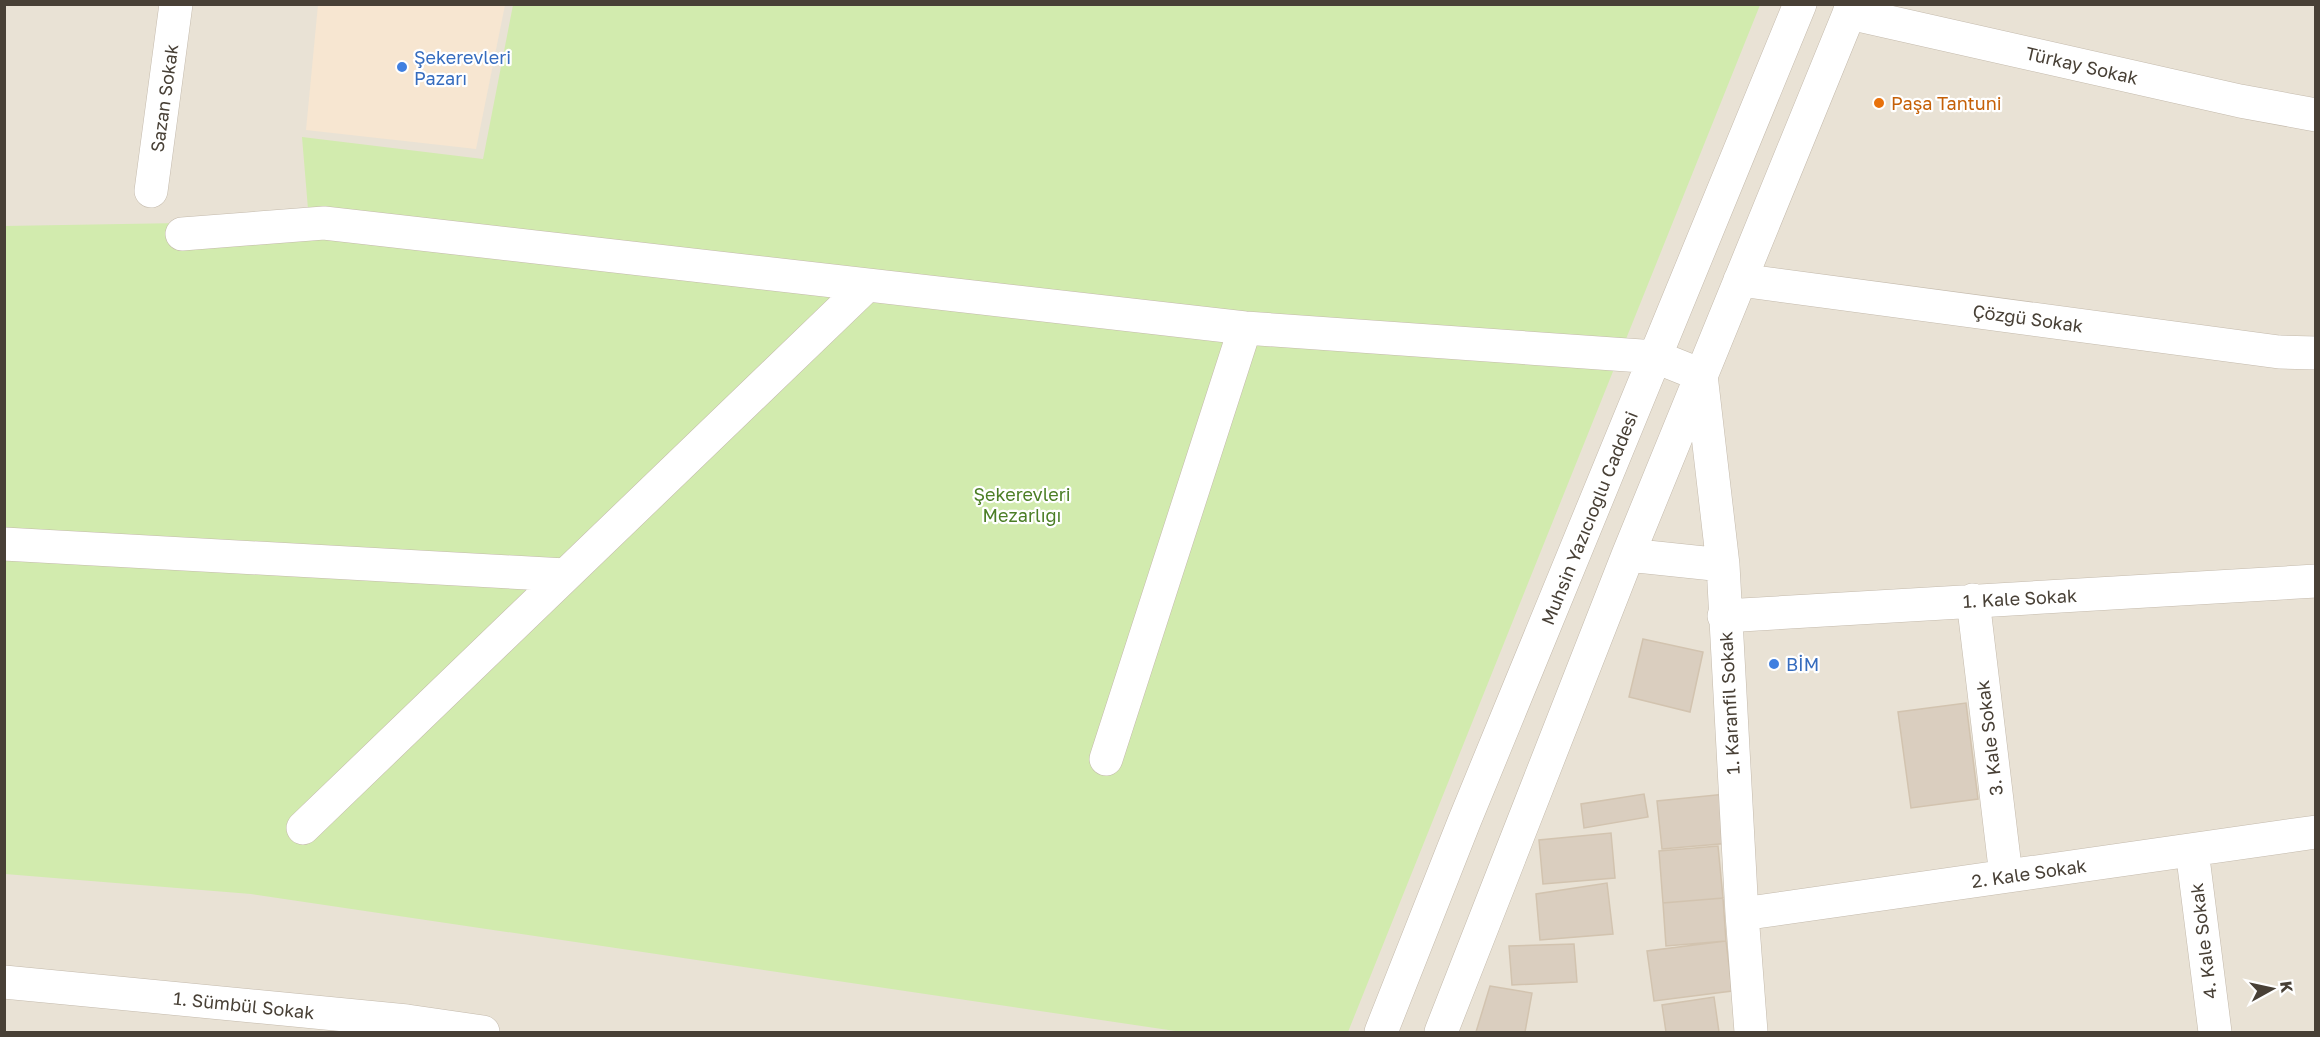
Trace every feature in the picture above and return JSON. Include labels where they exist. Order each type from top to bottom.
[{"type":"street","name":"Sazan Sokak","points":[[151,191],[176,4]]},
{"type":"street","name":"Muhsin Yazıcıoğlu Caddesi","points":[[1381,1032],[1468,811],[1800,4]]},
{"type":"street","points":[[1441,1032],[1628,555],[1851,9]]},
{"type":"street","name":"Türkay Sokak","points":[[1851,9],[2240,100],[2316,115]]},
{"type":"street","points":[[182,234],[324,223],[1245,328],[1656,357],[1701,375]]},
{"type":"street","name":"Çözgü Sokak","points":[[1740,280],[2279,352],[2316,353]]},
{"type":"street","points":[[303,828],[867,285]]},
{"type":"street","points":[[1106,759],[1245,328]]},
{"type":"street","name":"1. Karanfil Sokak","points":[[1701,375],[1722,565],[1751,1032]]},
{"type":"street","points":[[4,544],[565,575]]},
{"type":"street","points":[[1628,555],[1722,565]]},
{"type":"street","name":"1. Kale Sokak","points":[[1724,616],[2316,581]]},
{"type":"street","name":"3. Kale Sokak","points":[[1973,600],[2006,876]]},
{"type":"street","name":"2. Kale Sokak","points":[[1742,914],[2316,832]]},
{"type":"street","name":"4. Kale Sokak","points":[[2192,850],[2215,1032]]},
{"type":"street","name":"1. Sümbül Sokak","points":[[4,982],[407,1021],[483,1032]]},
{"type":"shaded area","points":[[5,5],[2315,5],[2315,1032],[5,1032]]},
{"type":"shaded area","name":"Şekerevleri Pazarı","points":[[318,5],[505,5],[476,149],[306,130]]},
{"type":"green space","name":"Şekerevleri Mezarlığı","points":[[513,5],[1760,5],[1348,1032],[1182,1032],[251,894],[5,874],[4,226],[309,221],[302,137],[483,159]]},
{"type":"building","points":[[1643,639],[1703,652],[1690,712],[1629,697]]},
{"type":"building","points":[[1966,703],[1978,799],[1911,808],[1898,712]]},
{"type":"building","points":[[1644,794],[1648,817],[1584,828],[1581,804]]},
{"type":"building","points":[[1726,794],[1731,843],[1662,849],[1657,801]]},
{"type":"building","points":[[1611,833],[1615,878],[1543,884],[1539,840]]},
{"type":"building","points":[[1718,846],[1723,898],[1663,903],[1659,851]]},
{"type":"building","points":[[1607,883],[1613,934],[1540,940],[1536,894]]},
{"type":"building","points":[[1723,898],[1726,941],[1666,946],[1663,903]]},
{"type":"building","points":[[1726,941],[1732,991],[1654,1001],[1647,951]]},
{"type":"building","points":[[1574,944],[1577,982],[1512,985],[1509,946]]},
{"type":"building","points":[[1490,986],[1532,993],[1525,1032],[1476,1032]]},
{"type":"building","points":[[1714,997],[1719,1032],[1666,1032],[1662,1005]]},
{"type":"place","name":"Şekerevleri Pazarı","points":[[402,67]]},
{"type":"place","name":"Paşa Tantuni","points":[[1879,103]]},
{"type":"place","name":"BİM","points":[[1774,664]]}]
